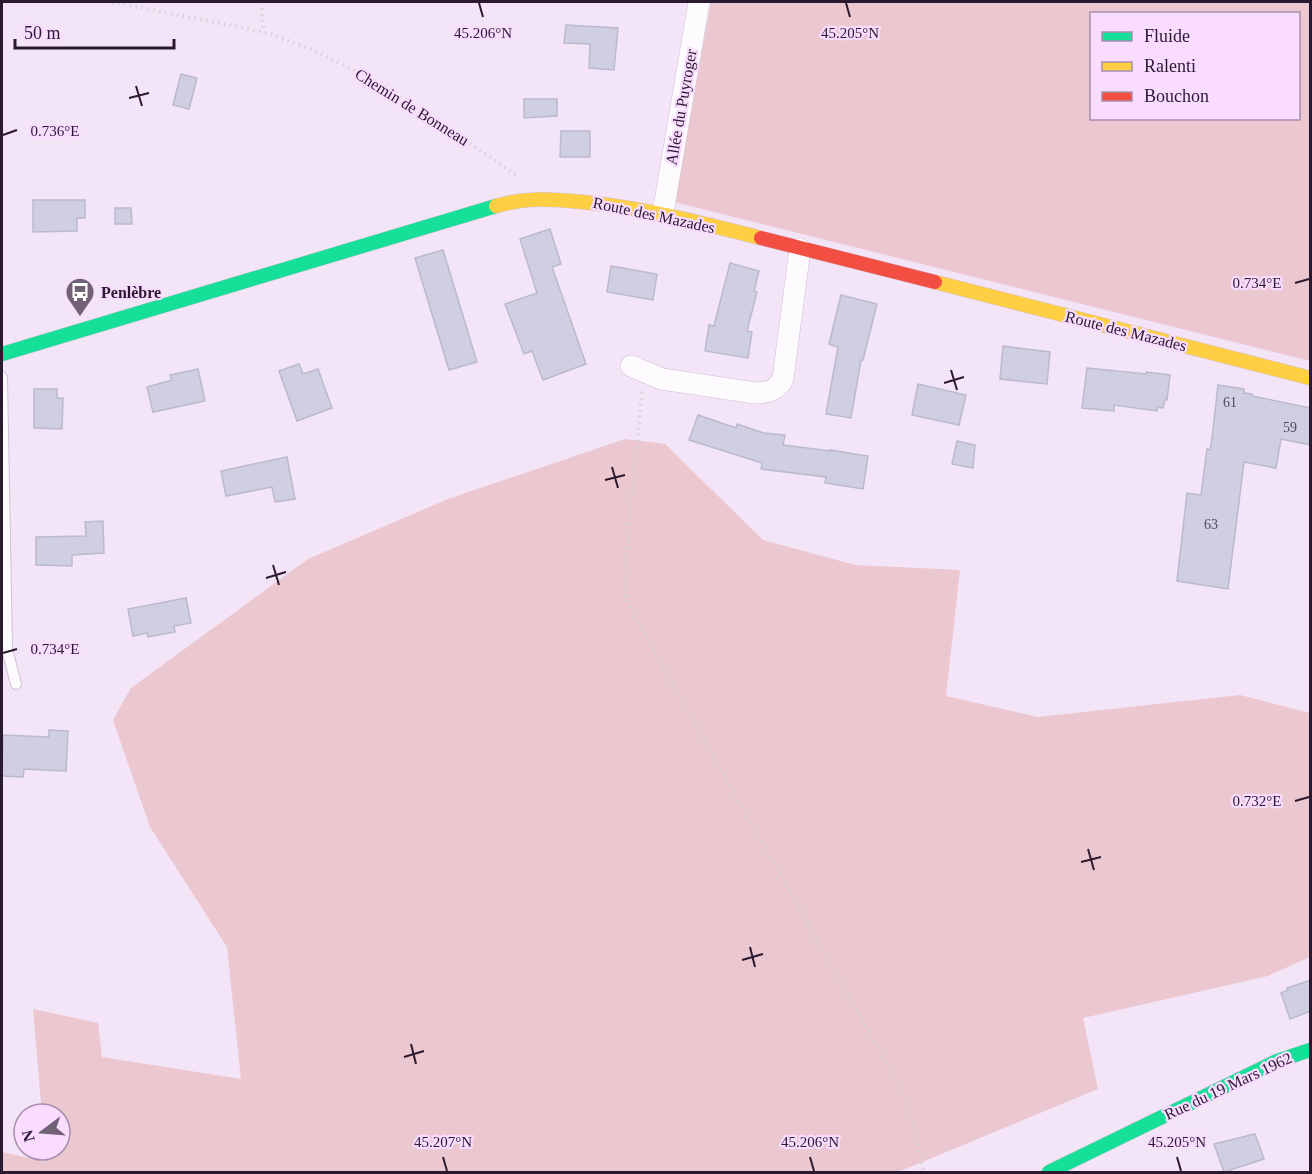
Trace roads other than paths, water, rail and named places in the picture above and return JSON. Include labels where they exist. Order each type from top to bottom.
[{"type":"street","name":"Allée du Puyroger","points":[[663,213],[699,2]]},
{"type":"street","name":"Route des Mazades","points":[[2,354],[517,200],[552,198],[589,201],[663,213],[1311,378]]},
{"type":"street","points":[[638,369],[662,379],[754,393],[768,393],[778,387],[783,379],[800,249]]},
{"type":"street","name":"Rue du 19 Mars 1962","points":[[1049,1173],[1277,1060],[1311,1050]]},
{"type":"lane","points":[[2,377],[7,649],[16,684]]},
{"type":"place","name":"Penlèbre","points":[[80,318]]}]
